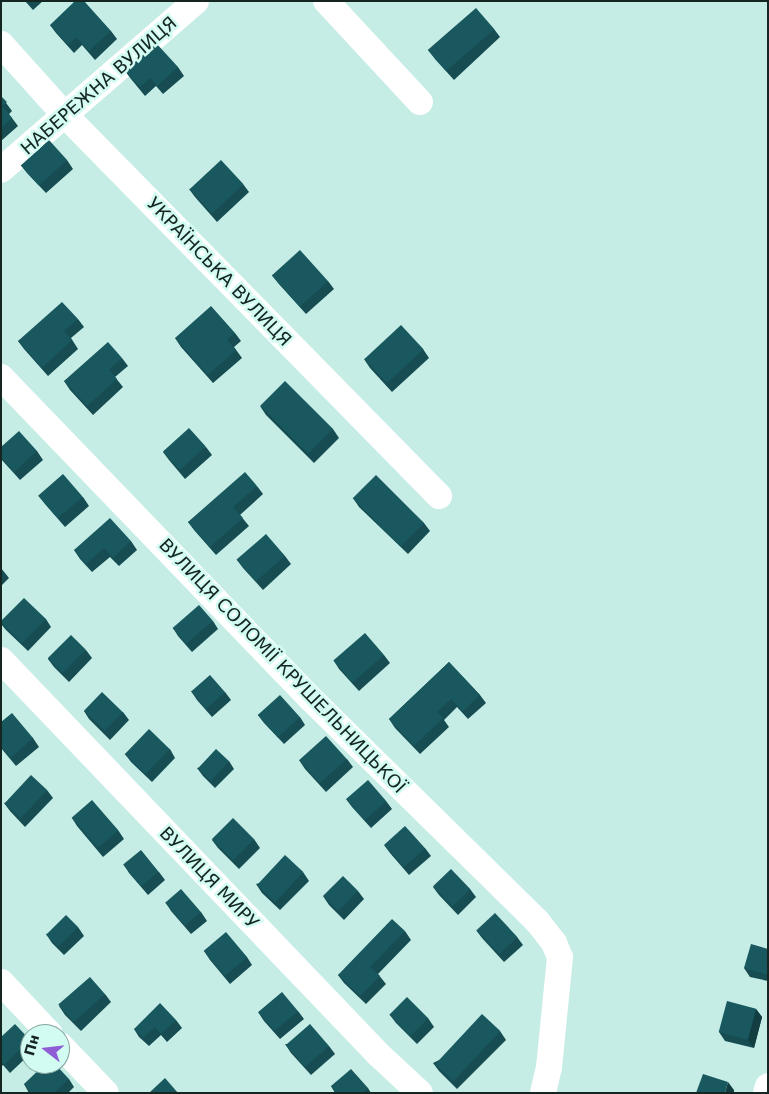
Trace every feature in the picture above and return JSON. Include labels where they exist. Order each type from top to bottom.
[{"type":"street","name":"НАБЕРЕЖНА ВУЛИЦЯ","points":[[1,170],[196,1]]},
{"type":"street","points":[[326,1],[420,102]]},
{"type":"street","name":"УКРАЇНСЬКА ВУЛИЦЯ","points":[[1,44],[65,115],[440,496]]},
{"type":"street","name":"ВУЛИЦЯ СОЛОМІЇ КРУШЕЛЬНИЦЬКОЇ","points":[[1,377],[311,699],[537,921],[554,943],[560,957],[549,1067],[543,1093]]},
{"type":"street","name":"ВУЛИЦЯ МИРУ","points":[[1,660],[378,1054],[420,1093]]},
{"type":"street","points":[[1,982],[41,1024]]},
{"type":"street","points":[[70,1055],[106,1093]]},
{"type":"street","points":[[766,1093],[768,1086]]},
{"type":"building","points":[[75,1],[84,1],[111,31],[89,51],[76,37],[68,45],[50,25]]},
{"type":"building","points":[[476,8],[494,29],[446,71],[428,50]]},
{"type":"building","points":[[156,43],[178,67],[157,86],[150,78],[140,87],[125,71]]},
{"type":"building","points":[[1,96],[7,102],[2,106],[12,118],[1,128]]},
{"type":"building","points":[[49,140],[67,160],[39,185],[21,165]]},
{"type":"building","points":[[221,160],[244,184],[212,213],[190,189]]},
{"type":"building","points":[[300,250],[328,281],[300,307],[272,275]]},
{"type":"building","points":[[62,302],[78,319],[64,331],[72,340],[42,368],[18,341]]},
{"type":"building","points":[[211,306],[235,333],[227,340],[236,350],[208,375],[175,338]]},
{"type":"building","points":[[401,325],[424,349],[387,383],[364,359]]},
{"type":"building","points":[[108,342],[122,358],[109,370],[117,379],[87,406],[64,381]]},
{"type":"building","points":[[285,381],[333,429],[308,454],[260,406]]},
{"type":"building","points":[[189,428],[206,447],[180,470],[163,451]]},
{"type":"building","points":[[19,431],[37,451],[14,472],[1,457],[1,447]]},
{"type":"building","points":[[245,472],[257,486],[233,507],[243,518],[210,547],[188,522]]},
{"type":"building","points":[[63,474],[83,497],[58,518],[38,496]]},
{"type":"building","points":[[376,475],[424,523],[401,546],[353,498]]},
{"type":"building","points":[[110,518],[131,541],[113,558],[104,548],[86,564],[74,550]]},
{"type":"building","points":[[266,534],[285,556],[256,581],[237,560]]},
{"type":"building","points":[[24,598],[46,619],[22,643],[1,621]]},
{"type":"building","points":[[199,605],[213,621],[186,644],[173,628]]},
{"type":"building","points":[[365,633],[384,655],[352,682],[333,661]]},
{"type":"building","points":[[71,635],[86,650],[63,673],[48,658]]},
{"type":"building","points":[[449,662],[480,695],[463,711],[451,699],[437,712],[443,718],[414,746],[389,719]]},
{"type":"building","points":[[210,675],[225,692],[206,709],[191,691]]},
{"type":"building","points":[[102,692],[123,712],[105,731],[84,711]]},
{"type":"building","points":[[280,695],[300,717],[278,737],[258,715]]},
{"type":"building","points":[[12,713],[33,738],[11,758],[1,747],[1,722]]},
{"type":"building","points":[[149,729],[170,749],[146,774],[125,754]]},
{"type":"building","points":[[326,736],[347,759],[320,783],[299,760]]},
{"type":"building","points":[[216,749],[229,761],[211,781],[198,769]]},
{"type":"building","points":[[31,775],[47,790],[20,819],[4,804]]},
{"type":"building","points":[[368,780],[386,801],[364,820],[346,799]]},
{"type":"building","points":[[92,800],[118,830],[98,848],[72,818]]},
{"type":"building","points":[[233,818],[254,839],[233,860],[212,839]]},
{"type":"building","points":[[405,826],[425,848],[404,867],[384,845]]},
{"type":"building","points":[[141,850],[159,872],[141,886],[123,864]]},
{"type":"building","points":[[285,855],[303,872],[275,902],[257,885]]},
{"type":"building","points":[[451,869],[470,889],[452,907],[433,886]]},
{"type":"building","points":[[343,876],[358,891],[338,911],[323,896]]},
{"type":"building","points":[[181,889],[201,912],[185,925],[165,903]]},
{"type":"building","points":[[495,913],[518,937],[499,954],[477,930]]},
{"type":"building","points":[[66,915],[78,927],[58,947],[46,935]]},
{"type":"building","points":[[392,919],[405,931],[370,967],[380,976],[360,996],[338,975]]},
{"type":"building","points":[[226,932],[247,957],[225,976],[204,951]]},
{"type":"building","points":[[751,944],[768,949],[768,975],[744,968]]},
{"type":"building","points":[[90,977],[105,994],[73,1022],[58,1005]]},
{"type":"building","points":[[282,992],[298,1011],[274,1031],[258,1012]]},
{"type":"building","points":[[407,997],[428,1018],[411,1036],[389,1015]]},
{"type":"building","points":[[727,1001],[756,1009],[748,1040],[719,1032]]},
{"type":"building","points":[[160,1003],[176,1020],[161,1034],[155,1027],[143,1038],[134,1029]]},
{"type":"building","points":[[482,1014],[500,1031],[453,1082],[435,1064]]},
{"type":"building","points":[[15,1024],[20,1029],[20,1050],[4,1065],[1,1061],[1,1037]]},
{"type":"building","points":[[310,1024],[329,1046],[305,1067],[286,1045]]},
{"type":"building","points":[[351,1069],[368,1088],[363,1093],[336,1093],[331,1086]]},
{"type":"building","points":[[34,1074],[64,1074],[69,1079],[54,1093],[31,1093],[24,1084]]},
{"type":"building","points":[[703,1074],[728,1082],[725,1093],[696,1093]]},
{"type":"building","points":[[165,1078],[178,1093],[149,1093]]}]
